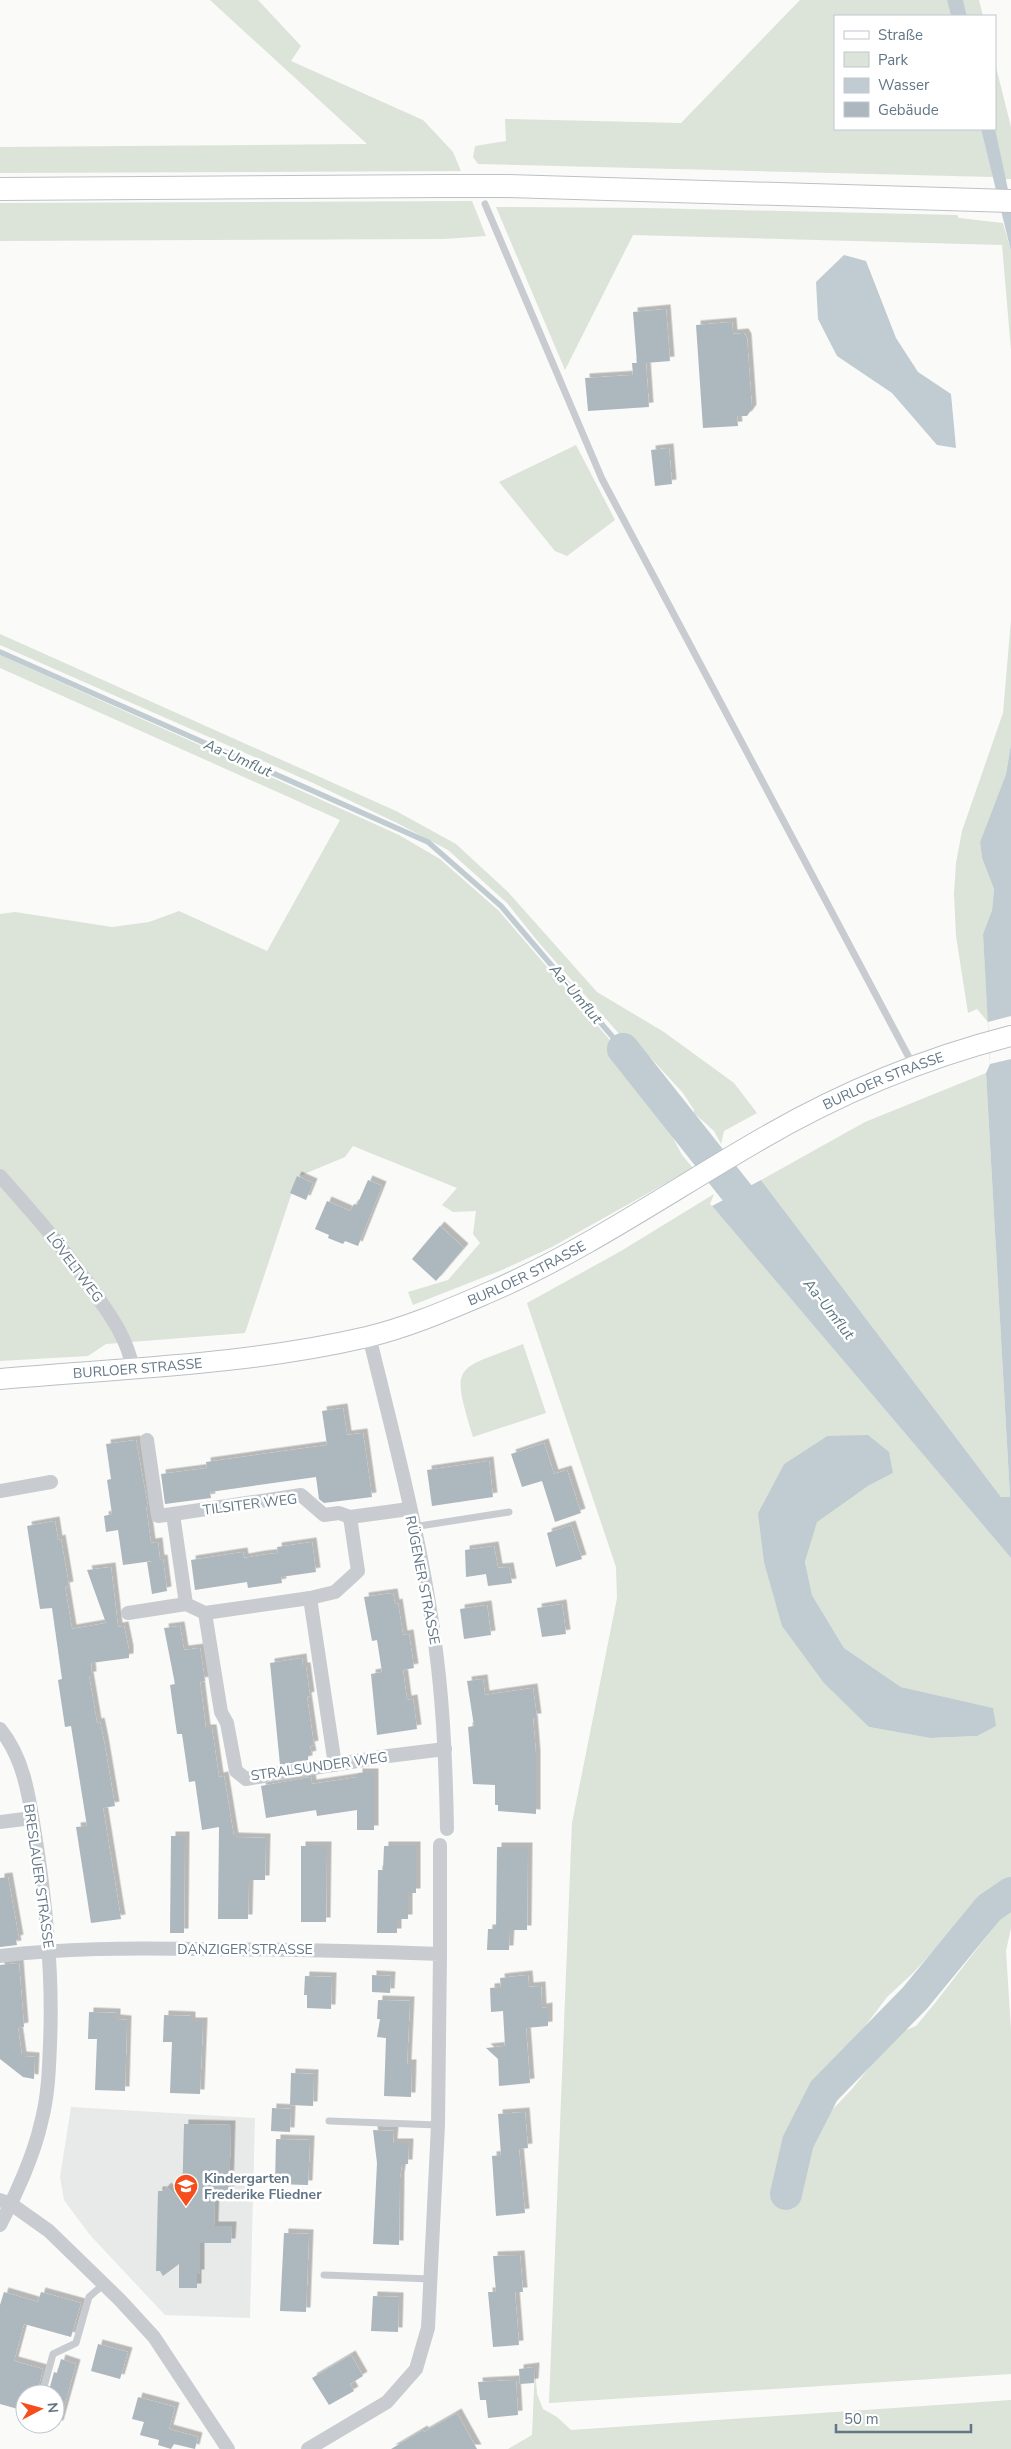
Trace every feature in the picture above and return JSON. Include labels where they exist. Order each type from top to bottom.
[{"type":"main road","points":[[0,189],[505,186],[1011,201]]},
{"type":"main road","name":"BURLOER STRASSE","points":[[0,1379],[221,1362],[306,1349],[369,1336],[437,1313],[545,1266],[694,1181],[756,1142],[838,1098],[913,1065],[1011,1036]]},
{"type":"street","name":"LÖVELTWEG","points":[[0,1176],[65,1250],[115,1322],[131,1355],[133,1370]]},
{"type":"street","name":"RÜGENER STRASSE","points":[[369,1336],[413,1527],[437,1658],[445,1749],[447,1829]]},
{"type":"street","points":[[146,1440],[158,1516],[173,1514],[186,1604]]},
{"type":"street","points":[[0,1491],[51,1482]]},
{"type":"street","name":"TILSITER WEG","points":[[173,1514],[301,1495],[324,1515],[339,1514],[350,1517],[409,1509]]},
{"type":"street","points":[[128,1613],[186,1604],[205,1613],[310,1598],[335,1592],[358,1571],[350,1517]]},
{"type":"street","points":[[310,1598],[335,1765]]},
{"type":"street","name":"STRALSUNDER WEG","points":[[205,1613],[220,1712],[228,1723],[236,1771],[246,1779],[445,1749]]},
{"type":"street","name":"BRESLAUER STRASSE","points":[[0,1729],[13,1745],[24,1776],[32,1818],[46,1903],[50,1950],[51,2016],[48,2085],[41,2124],[6,2202],[0,2225]]},
{"type":"street","points":[[0,1822],[32,1818]]},
{"type":"street","points":[[308,2449],[387,2402],[416,2369],[428,2328],[438,2125],[440,1845]]},
{"type":"street","name":"DANZIGER STRASSE","points":[[0,1956],[50,1950],[261,1949],[440,1954]]},
{"type":"street","points":[[6,2202],[49,2231],[104,2284],[154,2337],[228,2449]]},
{"type":"lane","points":[[485,204],[602,479],[913,1065]]},
{"type":"lane","points":[[413,1527],[509,1512]]},
{"type":"lane","points":[[329,2121],[438,2125]]},
{"type":"lane","points":[[324,2275],[431,2279]]},
{"type":"lane","points":[[45,2384],[53,2354],[76,2343],[89,2298],[104,2284]]},
{"type":"shaded area","points":[[71,2107],[255,2118],[250,2318],[165,2315],[90,2235],[64,2200],[60,2177]]},
{"type":"green space","points":[[210,0],[258,0],[301,46],[291,61],[423,120],[453,152],[461,171],[0,173],[0,147],[367,144]]},
{"type":"green space","points":[[800,0],[947,0],[951,15],[834,15],[834,130],[981,130],[993,177],[478,164],[473,157],[475,146],[506,141],[505,119],[681,123]]},
{"type":"green space","points":[[963,0],[979,0],[983,15],[967,15]]},
{"type":"green space","points":[[996,67],[1011,127],[1011,179],[1005,179],[995,130]]},
{"type":"green space","points":[[472,201],[486,236],[444,239],[0,241],[0,203]]},
{"type":"green space","points":[[496,207],[646,208],[957,215],[959,218],[1003,223],[1011,251],[1011,350],[1002,245],[633,235],[565,370]]},
{"type":"green space","points":[[576,445],[615,520],[567,556],[555,551],[499,482]]},
{"type":"green space","points":[[1011,620],[1011,744],[1006,774],[980,842],[982,858],[994,889],[992,910],[983,934],[988,1022],[977,1009],[968,1013],[956,936],[954,894],[956,863],[962,831],[1003,713]]},
{"type":"green space","points":[[0,634],[396,811],[456,844],[508,892],[597,992],[664,1032],[734,1083],[757,1113],[724,1131],[721,1144],[714,1131],[694,1113],[683,1093],[650,1057],[628,1044],[540,944],[507,903],[448,850],[397,823],[313,783],[0,645]]},
{"type":"green space","points":[[0,655],[399,835],[440,859],[499,911],[621,1053],[629,1081],[666,1125],[682,1155],[693,1168],[552,1247],[502,1270],[413,1305],[408,1292],[448,1280],[480,1243],[473,1234],[476,1211],[453,1212],[442,1205],[457,1188],[353,1146],[345,1157],[297,1177],[245,1333],[106,1344],[88,1356],[0,1361],[0,914],[15,912],[112,927],[149,922],[179,911],[267,951],[340,820],[0,668]]},
{"type":"green space","points":[[986,1073],[1010,1497],[1001,1497],[761,1180],[865,1122]]},
{"type":"green space","points":[[714,1194],[710,1204],[1011,1558],[1011,1882],[984,1896],[913,1973],[887,1997],[851,2045],[816,2079],[794,2121],[782,2151],[776,2179],[785,2206],[797,2189],[796,2175],[811,2141],[832,2110],[852,2089],[896,2034],[916,2026],[1011,1905],[1011,1928],[1006,1951],[1011,2030],[1011,2374],[549,2403],[572,1823],[617,1598],[616,1567],[527,1303],[621,1251]],"holes":[[[827,1436],[893,1473],[868,1486],[817,1521],[805,1562],[812,1595],[844,1648],[901,1687],[992,1708],[977,1736],[930,1738],[869,1727],[758,1513],[784,1464]]]},
{"type":"green space","points":[[523,1344],[546,1413],[473,1437],[462,1395],[461,1382],[464,1372],[483,1359]]},
{"type":"green space","points":[[535,2368],[537,2394],[543,2409],[557,2417],[571,2430],[1011,2400],[1011,2449],[508,2449],[532,2435]]},
{"type":"water","points":[[947,0],[963,0],[967,15],[951,15]]},
{"type":"water","points":[[981,130],[995,130],[1011,204],[1011,251]]},
{"type":"water","points":[[844,255],[866,261],[896,338],[918,372],[951,394],[956,448],[937,445],[892,393],[837,356],[818,319],[816,282]]},
{"type":"water","points":[[1011,744],[1011,1558],[712,1206],[761,1180],[1001,1497],[1010,1497],[986,1073],[990,1064],[983,934],[992,910],[994,889],[982,858],[980,842],[1006,774]]},
{"type":"water","points":[[868,1435],[889,1452],[893,1473],[868,1486],[817,1522],[805,1562],[812,1595],[844,1648],[901,1687],[993,1708],[996,1726],[977,1736],[930,1738],[869,1727],[824,1683],[782,1626],[764,1562],[758,1513],[784,1464],[827,1436]]},
{"type":"water","points":[[1011,1882],[1011,1905],[998,1922],[984,1896]]},
{"type":"pier","points":[[1011,1016],[1011,1059],[990,1064],[988,1022]]},
{"type":"building","points":[[666,309],[670,361],[646,363],[649,407],[588,411],[585,378],[633,375],[632,363],[637,363],[633,312]]},
{"type":"building","points":[[732,322],[733,334],[744,333],[747,338],[752,409],[747,416],[737,416],[738,426],[703,428],[696,325]]},
{"type":"building","points":[[669,448],[672,484],[655,486],[651,450]]},
{"type":"building","points":[[297,1176],[313,1183],[306,1200],[290,1193]]},
{"type":"building","points":[[368,1180],[382,1186],[358,1246],[345,1241],[343,1244],[328,1238],[329,1235],[315,1229],[327,1201],[350,1211],[354,1204],[357,1205]]},
{"type":"building","points":[[440,1226],[464,1248],[436,1281],[412,1259]]},
{"type":"building","points":[[343,1408],[347,1435],[363,1433],[372,1497],[324,1503],[319,1499],[316,1477],[210,1492],[211,1498],[165,1504],[161,1474],[207,1468],[206,1462],[327,1445],[322,1411]]},
{"type":"building","points":[[136,1440],[148,1507],[146,1507],[151,1543],[158,1542],[160,1560],[123,1565],[118,1530],[106,1532],[104,1516],[112,1514],[107,1480],[111,1479],[106,1444]]},
{"type":"building","points":[[544,1443],[554,1474],[567,1470],[581,1513],[555,1522],[542,1481],[522,1487],[511,1454]]},
{"type":"building","points":[[489,1461],[493,1497],[432,1506],[427,1470]]},
{"type":"building","points":[[55,1521],[58,1540],[61,1539],[69,1586],[65,1587],[72,1629],[106,1623],[87,1570],[111,1567],[118,1627],[124,1626],[129,1650],[129,1658],[91,1663],[92,1676],[89,1676],[97,1723],[100,1722],[104,1741],[115,1806],[103,1808],[121,1919],[91,1923],[76,1827],[87,1826],[71,1726],[65,1727],[58,1680],[62,1679],[52,1608],[40,1609],[27,1526]]},
{"type":"building","points":[[571,1525],[582,1559],[556,1567],[547,1533]]},
{"type":"building","points":[[312,1542],[316,1572],[281,1577],[282,1583],[248,1588],[247,1582],[195,1590],[191,1560],[243,1552],[244,1558],[278,1553],[277,1547]]},
{"type":"building","points":[[494,1546],[498,1568],[509,1567],[512,1583],[488,1586],[486,1574],[466,1577],[465,1550]]},
{"type":"building","points":[[163,1559],[167,1591],[152,1594],[147,1562]]},
{"type":"building","points":[[393,1593],[395,1604],[398,1603],[403,1635],[409,1634],[414,1668],[403,1670],[407,1700],[413,1699],[417,1729],[377,1735],[371,1674],[382,1672],[377,1640],[372,1641],[364,1597]]},
{"type":"building","points":[[562,1604],[566,1634],[542,1637],[537,1608]]},
{"type":"building","points":[[487,1605],[491,1635],[464,1639],[460,1609]]},
{"type":"building","points":[[180,1626],[184,1650],[200,1648],[205,1681],[200,1682],[206,1729],[212,1729],[219,1777],[224,1776],[234,1837],[266,1838],[265,1880],[249,1880],[248,1919],[218,1919],[219,1827],[202,1830],[195,1781],[189,1782],[182,1734],[177,1734],[170,1685],[175,1684],[164,1628]]},
{"type":"building","points":[[302,1658],[303,1667],[306,1667],[310,1696],[307,1697],[314,1745],[310,1746],[312,1755],[308,1756],[308,1760],[280,1765],[270,1663]]},
{"type":"building","points":[[483,1679],[485,1695],[533,1688],[537,1718],[533,1718],[536,1755],[536,1814],[498,1811],[498,1805],[495,1805],[495,1785],[473,1784],[468,1727],[474,1726],[467,1681]]},
{"type":"building","points":[[358,1773],[374,1773],[374,1830],[357,1830],[357,1810],[317,1816],[316,1810],[266,1818],[261,1786],[311,1777],[312,1784],[358,1777]]},
{"type":"building","points":[[171,1836],[185,1836],[184,1933],[170,1933]]},
{"type":"building","points":[[301,1846],[327,1846],[326,1922],[301,1922]]},
{"type":"building","points":[[384,1846],[416,1846],[416,1893],[408,1893],[408,1919],[397,1919],[397,1933],[377,1933],[378,1870],[383,1870]]},
{"type":"building","points":[[497,1847],[528,1847],[527,1930],[510,1930],[509,1950],[487,1950],[488,1929],[496,1929]]},
{"type":"building","points":[[8,1877],[19,1939],[16,1940],[17,1945],[0,1947],[0,1878]]},
{"type":"building","points":[[19,1963],[24,2027],[18,2028],[22,2056],[35,2057],[34,2079],[23,2077],[0,2059],[0,1965]]},
{"type":"building","points":[[372,1975],[391,1976],[390,1993],[372,1992]]},
{"type":"building","points":[[528,1975],[529,1987],[541,1986],[542,2008],[548,2007],[548,2026],[526,2028],[530,2083],[499,2086],[498,2059],[486,2048],[505,2046],[503,2011],[491,2012],[490,1988],[501,1987],[500,1978]]},
{"type":"building","points":[[305,1976],[332,1977],[331,2009],[307,2008],[307,1995],[304,1995]]},
{"type":"building","points":[[378,2000],[410,2001],[407,2064],[412,2064],[411,2097],[384,2096],[386,2038],[377,2037],[380,2019],[377,2019]]},
{"type":"building","points":[[89,2012],[116,2013],[116,2019],[127,2020],[125,2091],[95,2090],[97,2039],[88,2039]]},
{"type":"building","points":[[164,2015],[191,2016],[191,2022],[203,2022],[200,2094],[170,2093],[172,2042],[163,2042]]},
{"type":"building","points":[[291,2073],[314,2074],[313,2106],[290,2105]]},
{"type":"building","points":[[272,2108],[291,2109],[290,2132],[271,2131]]},
{"type":"building","points":[[525,2112],[528,2148],[519,2149],[525,2213],[496,2216],[492,2156],[501,2155],[498,2114]]},
{"type":"building","name":"Kindergarten Frederike Fliedner","points":[[184,2124],[231,2125],[229,2193],[215,2193],[214,2226],[232,2226],[231,2243],[200,2243],[200,2274],[197,2274],[197,2288],[179,2288],[179,2264],[163,2276],[160,2271],[156,2271],[158,2191],[163,2191],[167,2187],[182,2202]]},
{"type":"building","points":[[373,2130],[394,2131],[393,2143],[409,2143],[408,2164],[402,2164],[400,2177],[399,2245],[373,2244],[377,2163]]},
{"type":"building","points":[[276,2139],[310,2140],[308,2185],[275,2184]]},
{"type":"building","points":[[284,2233],[309,2234],[306,2312],[280,2311]]},
{"type":"building","points":[[520,2255],[523,2292],[515,2292],[519,2345],[493,2347],[488,2292],[496,2292],[493,2256]]},
{"type":"building","points":[[4,2292],[38,2302],[41,2292],[81,2303],[71,2337],[24,2324],[14,2361],[43,2369],[39,2384],[15,2384],[15,2408],[0,2404],[0,2305]]},
{"type":"building","points":[[373,2296],[399,2297],[398,2332],[371,2331]]},
{"type":"building","points":[[98,2344],[128,2352],[120,2379],[91,2371]]},
{"type":"building","points":[[351,2355],[363,2376],[350,2384],[354,2391],[329,2405],[312,2378]]},
{"type":"building","points":[[61,2359],[76,2364],[65,2403],[65,2384],[51,2384],[54,2372],[57,2373]]},
{"type":"building","points":[[535,2367],[534,2383],[520,2384],[519,2369]]},
{"type":"building","points":[[516,2380],[518,2415],[488,2418],[486,2400],[480,2400],[478,2382]]},
{"type":"building","points":[[138,2397],[175,2407],[169,2429],[198,2437],[195,2449],[174,2444],[171,2449],[158,2445],[159,2440],[140,2435],[144,2422],[132,2419]]},
{"type":"building","points":[[457,2413],[477,2449],[391,2449],[423,2430],[424,2432]]},
{"type":"waterway","name":"Aa-Umflut","points":[[0,652],[428,842],[501,906],[623,1049]]},
{"type":"waterway","name":"Aa-Umflut","points":[[623,1049],[765,1228]]},
{"type":"waterway","points":[[786,2194],[798,2142],[824,2091],[915,1998],[989,1908],[1011,1893]]},
{"type":"place","name":"Kindergarten Frederike Fliedner","points":[[186,2207]]}]
